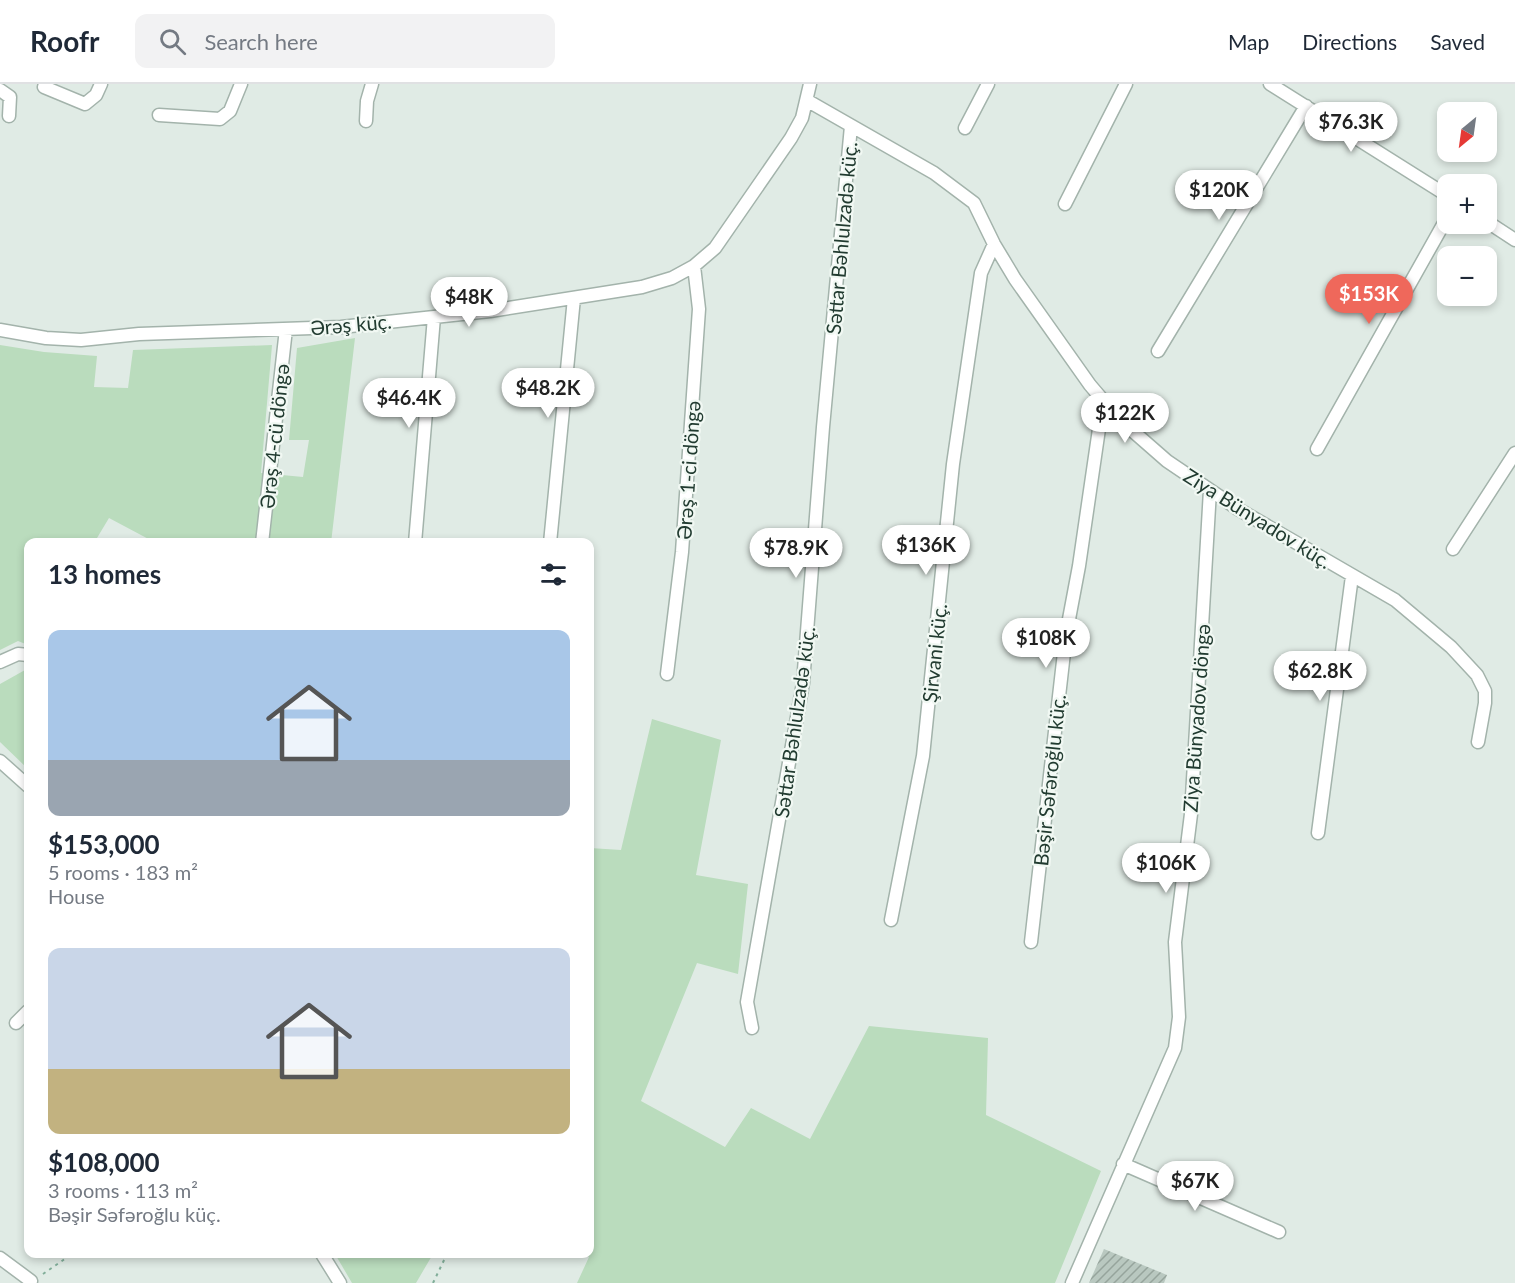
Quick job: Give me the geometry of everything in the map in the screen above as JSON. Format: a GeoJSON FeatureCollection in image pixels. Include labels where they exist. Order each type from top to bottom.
{"type":"FeatureCollection","features":[{"type":"Feature","properties":{"kind":"street"},"geometry":{"type":"LineString","coordinates":[[44,87],[85,104],[96,95],[101,84]]}},
{"type":"Feature","properties":{"kind":"street"},"geometry":{"type":"LineString","coordinates":[[159,115],[220,119],[230,111],[241,84]]}},
{"type":"Feature","properties":{"kind":"street"},"geometry":{"type":"LineString","coordinates":[[366,121],[367,101],[372,84]]}},
{"type":"Feature","properties":{"kind":"street","name":"Ərəş küç."},"geometry":{"type":"LineString","coordinates":[[0,330],[46,338],[81,340],[139,334],[341,327],[574,298],[642,287],[672,278],[694,266],[715,248],[731,227],[791,138],[808,101],[810,84]]}},
{"type":"Feature","properties":{"kind":"street"},"geometry":{"type":"LineString","coordinates":[[965,128],[988,84]]}},
{"type":"Feature","properties":{"kind":"street"},"geometry":{"type":"LineString","coordinates":[[1065,204],[1126,84]]}},
{"type":"Feature","properties":{"kind":"street"},"geometry":{"type":"LineString","coordinates":[[1270,84],[1437,189]]}},
{"type":"Feature","properties":{"kind":"street"},"geometry":{"type":"LineString","coordinates":[[0,90],[10,97],[9,116]]}},
{"type":"Feature","properties":{"kind":"street","name":"Ziya Bünyadov küç."},"geometry":{"type":"LineString","coordinates":[[808,101],[961,192],[982,216],[994,244],[1106,405],[1167,461],[1210,490],[1395,600],[1421,620],[1477,675],[1485,691],[1478,742]]}},
{"type":"Feature","properties":{"kind":"street"},"geometry":{"type":"LineString","coordinates":[[1158,351],[1306,106]]}},
{"type":"Feature","properties":{"kind":"street","name":"Səttar Bəhlulzadə küç."},"geometry":{"type":"LineString","coordinates":[[752,1028],[747,1002],[803,683],[823,427],[851,126]]}},
{"type":"Feature","properties":{"kind":"street"},"geometry":{"type":"LineString","coordinates":[[1497,228],[1515,240]]}},
{"type":"Feature","properties":{"kind":"street"},"geometry":{"type":"LineString","coordinates":[[1317,449],[1438,234]]}},
{"type":"Feature","properties":{"kind":"street","name":"Şirvani küç."},"geometry":{"type":"LineString","coordinates":[[891,920],[923,756],[953,464],[981,273],[994,244]]}},
{"type":"Feature","properties":{"kind":"street","name":"Ərəş 1-ci döngə"},"geometry":{"type":"LineString","coordinates":[[668,674],[682,552],[699,309],[694,266]]}},
{"type":"Feature","properties":{"kind":"street"},"geometry":{"type":"LineString","coordinates":[[550,538],[574,298]]}},
{"type":"Feature","properties":{"kind":"street"},"geometry":{"type":"LineString","coordinates":[[415,538],[434,317]]}},
{"type":"Feature","properties":{"kind":"street","name":"Ərəş 4-cü döngə"},"geometry":{"type":"LineString","coordinates":[[263,538],[286,328]]}},
{"type":"Feature","properties":{"kind":"street","name":"Bəşir Səfəroğlu küç."},"geometry":{"type":"LineString","coordinates":[[1031,942],[1066,635],[1079,566],[1099,429],[1106,405]]}},
{"type":"Feature","properties":{"kind":"street"},"geometry":{"type":"LineString","coordinates":[[1453,549],[1515,453]]}},
{"type":"Feature","properties":{"kind":"street","name":"Ziya Bünyadov döngə"},"geometry":{"type":"LineString","coordinates":[[1071,1283],[1168,1069],[1175,1048],[1179,1017],[1175,942],[1191,814],[1210,490]]}},
{"type":"Feature","properties":{"kind":"street"},"geometry":{"type":"LineString","coordinates":[[1318,833],[1352,576]]}},
{"type":"Feature","properties":{"kind":"street"},"geometry":{"type":"LineString","coordinates":[[0,662],[18,654],[24,655]]}},
{"type":"Feature","properties":{"kind":"street"},"geometry":{"type":"LineString","coordinates":[[0,761],[24,782]]}},
{"type":"Feature","properties":{"kind":"street"},"geometry":{"type":"LineString","coordinates":[[16,1023],[24,1015]]}},
{"type":"Feature","properties":{"kind":"street"},"geometry":{"type":"LineString","coordinates":[[1123,1164],[1279,1232]]}},
{"type":"Feature","properties":{"kind":"street"},"geometry":{"type":"LineString","coordinates":[[0,1258],[31,1281]]}},
{"type":"Feature","properties":{"kind":"street"},"geometry":{"type":"LineString","coordinates":[[324,1258],[340,1283]]}},
{"type":"Feature","properties":{"kind":"path"},"geometry":{"type":"LineString","coordinates":[[31,1281],[66,1258]]}},
{"type":"Feature","properties":{"kind":"path"},"geometry":{"type":"LineString","coordinates":[[433,1283],[445,1258]]}},
{"type":"Feature","properties":{"kind":"green space"},"geometry":{"type":"Polygon","coordinates":[[[355,338],[332,538],[147,538],[109,518],[97,538],[24,538],[24,643],[18,641],[0,650],[0,345],[44,352],[97,356],[94,387],[128,388],[133,350],[272,345],[261,473],[303,477],[309,440],[289,440],[297,348],[355,338]]]}},
{"type":"Feature","properties":{"kind":"green space"},"geometry":{"type":"Polygon","coordinates":[[[24,671],[24,765],[0,742],[0,684],[24,671]]]}},
{"type":"Feature","properties":{"kind":"green space"},"geometry":{"type":"Polygon","coordinates":[[[652,719],[721,740],[696,875],[748,884],[738,974],[697,963],[641,1101],[725,1147],[751,1108],[810,1139],[869,1026],[988,1038],[986,1115],[1101,1171],[1055,1283],[577,1283],[589,1258],[594,1258],[594,848],[621,850],[652,719]]]}},
{"type":"Feature","properties":{"kind":"green space"},"geometry":{"type":"Polygon","coordinates":[[[337,1258],[431,1258],[416,1283],[352,1283],[337,1258]]]}},
{"type":"Feature","properties":{"kind":"building"},"geometry":{"type":"Polygon","coordinates":[[[1104,1249],[1167,1275],[1164,1283],[1089,1283],[1104,1249]]]}}]}
